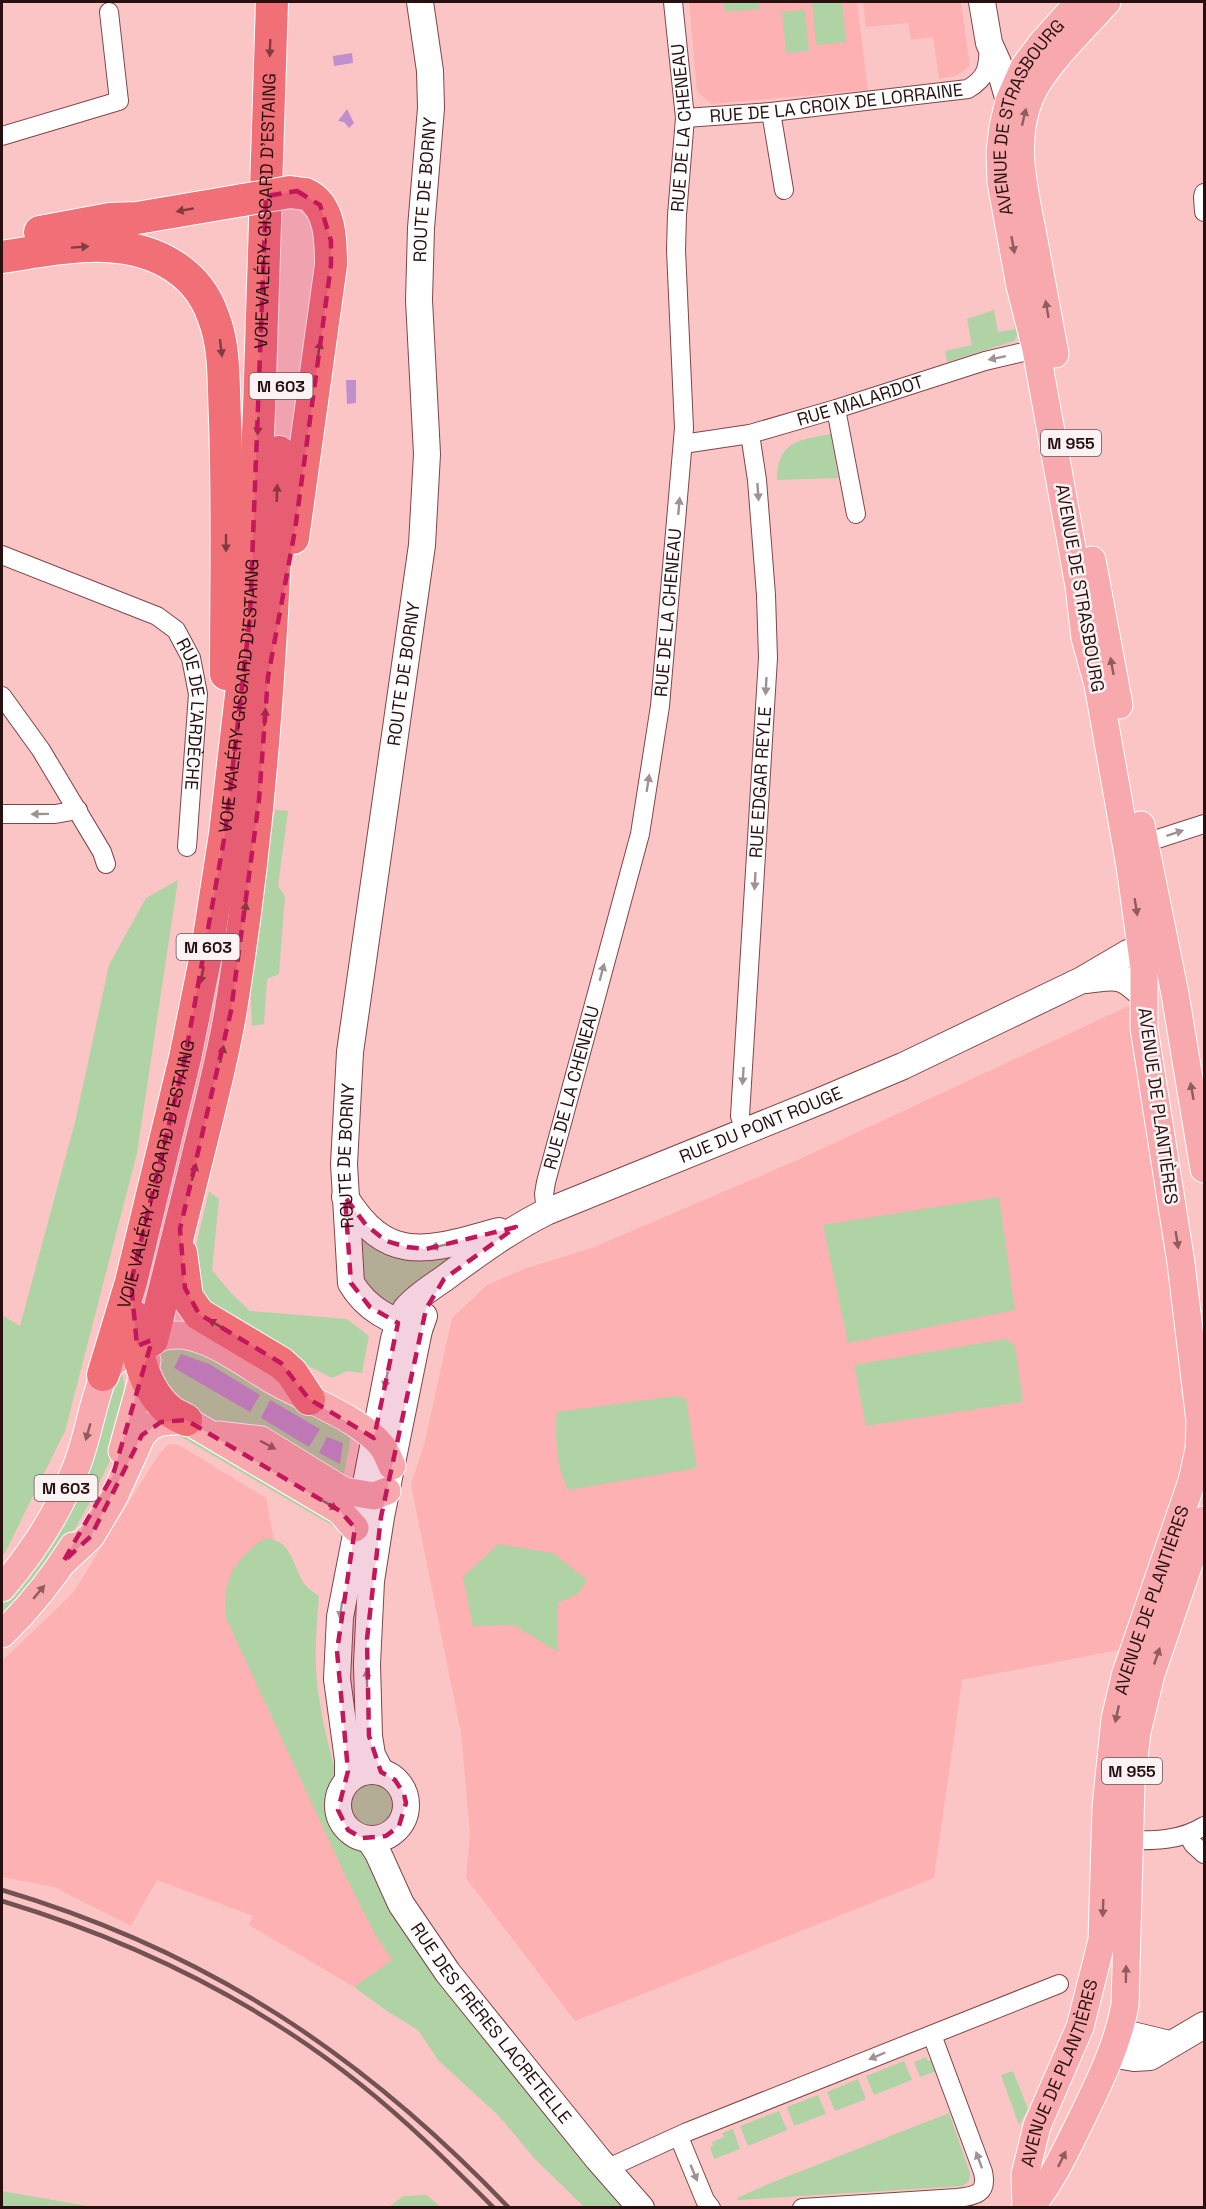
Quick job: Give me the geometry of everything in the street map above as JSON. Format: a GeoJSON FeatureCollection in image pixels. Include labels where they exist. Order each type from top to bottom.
{"type":"FeatureCollection","features":[{"type":"Feature","properties":{"kind":"highway","name":"VOIE VALÉRY-GISCARD D'ESTAING"},"geometry":{"type":"LineString","coordinates":[[104,1375],[131,1282],[188,1047],[209,939],[225,834],[250,617],[272,2]]}},
{"type":"Feature","properties":{"kind":"highway","name":"VOIE VALÉRY-GISCARD D'ESTAING"},"geometry":{"type":"LineString","coordinates":[[145,1353],[180,1229],[213,1096],[231,1011],[259,800],[277,515],[294,2]]}},
{"type":"Feature","properties":{"kind":"highway"},"geometry":{"type":"LineString","coordinates":[[2,239],[110,219],[137,218],[290,192],[312,197],[320,205],[327,221],[331,241],[331,265],[295,530],[268,677]]}},
{"type":"Feature","properties":{"kind":"highway"},"geometry":{"type":"LineString","coordinates":[[2,257],[84,246],[116,247],[143,252],[167,262],[191,279],[206,298],[214,318],[222,359],[226,454],[225,834]]}},
{"type":"Feature","properties":{"kind":"highway"},"geometry":{"type":"LineString","coordinates":[[180,1229],[184,1288],[192,1305],[199,1314],[281,1364],[292,1373],[309,1399]]}},
{"type":"Feature","properties":{"kind":"highway"},"geometry":{"type":"LineString","coordinates":[[131,1282],[133,1327],[145,1353],[154,1394],[169,1410],[199,1428]]}},
{"type":"Feature","properties":{"kind":"main road","name":"ROUTE DE BORNY"},"geometry":{"type":"LineString","coordinates":[[408,1327],[370,1307],[357,1294],[351,1283],[344,1144],[350,1052],[423,545],[426,503],[427,454],[419,300],[421,228],[431,108],[430,71],[420,2]]}},
{"type":"Feature","properties":{"kind":"main road"},"geometry":{"type":"LineString","coordinates":[[982,2],[989,43],[998,63],[1009,101]]}},
{"type":"Feature","properties":{"kind":"main road","name":"AVENUE DE STRASBOURG"},"geometry":{"type":"LineString","coordinates":[[1079,2],[1042,43],[1024,68],[1009,101],[1000,152],[1001,182],[1020,286],[1036,350],[1080,586],[1085,638],[1098,685],[1114,772],[1153,946]]}},
{"type":"Feature","properties":{"kind":"main road","name":"AVENUE DE STRASBOURG"},"geometry":{"type":"LineString","coordinates":[[1107,2],[1052,64],[1036,86],[1025,111],[1020,159],[1145,843],[1153,946]]}},
{"type":"Feature","properties":{"kind":"main road","name":"RUE DU PONT ROUGE"},"geometry":{"type":"LineString","coordinates":[[380,1484],[408,1327],[406,1310],[416,1298],[444,1279],[462,1263],[516,1227],[546,1212],[825,1100],[903,1066],[1082,981],[1128,953],[1153,946]]}},
{"type":"Feature","properties":{"kind":"main road","name":"AVENUE DE PLANTIÈRES"},"geometry":{"type":"LineString","coordinates":[[1028,2208],[1025,2175],[1037,2126],[1080,2027],[1102,1940],[1106,1807],[1115,1719],[1125,1676],[1192,1481],[1199,1449],[1200,1421],[1182,1272],[1144,1028],[1144,968],[1153,946]]}},
{"type":"Feature","properties":{"kind":"main road","name":"AVENUE DE PLANTIÈRES"},"geometry":{"type":"LineString","coordinates":[[1153,946],[1185,1046],[1204,1169]]}},
{"type":"Feature","properties":{"kind":"main road","name":"RUE DU PONT ROUGE"},"geometry":{"type":"LineString","coordinates":[[1082,981],[1123,978],[1143,995]]}},
{"type":"Feature","properties":{"kind":"main road"},"geometry":{"type":"LineString","coordinates":[[345,1197],[366,1225],[386,1241],[407,1247],[426,1249],[516,1227]]}},
{"type":"Feature","properties":{"kind":"main road","name":"RUE DU PONT ROUGE"},"geometry":{"type":"LineString","coordinates":[[374,1438],[408,1327]]}},
{"type":"Feature","properties":{"kind":"main road"},"geometry":{"type":"LineString","coordinates":[[104,1375],[118,1359],[145,1353],[178,1334],[204,1342],[332,1411],[374,1438],[384,1449],[367,1639],[369,1736],[372,1755],[381,1772]]}},
{"type":"Feature","properties":{"kind":"main road","name":"M 603"},"geometry":{"type":"LineString","coordinates":[[2,1634],[15,1622],[63,1562],[92,1517],[125,1445],[145,1353]]}},
{"type":"Feature","properties":{"kind":"main road","name":"M 603"},"geometry":{"type":"LineString","coordinates":[[2,1588],[19,1568],[49,1524],[72,1477],[87,1436],[104,1375]]}},
{"type":"Feature","properties":{"kind":"main road","name":"M 603"},"geometry":{"type":"LineString","coordinates":[[63,1562],[91,1536],[114,1497],[142,1435],[151,1426],[161,1422],[199,1428]]}},
{"type":"Feature","properties":{"kind":"main road"},"geometry":{"type":"LineString","coordinates":[[199,1428],[261,1440],[344,1491],[380,1484]]}},
{"type":"Feature","properties":{"kind":"main road"},"geometry":{"type":"LineString","coordinates":[[199,1428],[340,1511],[355,1528]]}},
{"type":"Feature","properties":{"kind":"main road"},"geometry":{"type":"LineString","coordinates":[[348,1780],[365,1771],[389,1775],[398,1783],[406,1803],[402,1821],[378,1838],[354,1835],[342,1822],[338,1810],[338,1798],[348,1780],[337,1651],[342,1598],[355,1528],[380,1484],[374,1438]]}},
{"type":"Feature","properties":{"kind":"main road","name":"AVENUE DE PLANTIÈRES"},"geometry":{"type":"LineString","coordinates":[[1028,2208],[1053,2176],[1116,2043],[1125,2005],[1129,1840],[1134,1756],[1151,1674],[1204,1520]]}},
{"type":"Feature","properties":{"kind":"main road","name":"RUE DES FRÈRES LACRETELLE"},"geometry":{"type":"LineString","coordinates":[[378,1838],[378,1853],[401,1904],[448,1973],[606,2169],[641,2208]]}},
{"type":"Feature","properties":{"kind":"main road"},"geometry":{"type":"LineString","coordinates":[[1080,2027],[1116,2043],[1169,2044],[1204,2025]]}},
{"type":"Feature","properties":{"kind":"street","name":"RUE DE LA CHENEAU"},"geometry":{"type":"LineString","coordinates":[[546,1212],[544,1194],[546,1182],[640,834],[660,706],[683,444],[676,250],[685,118],[673,2]]}},
{"type":"Feature","properties":{"kind":"street"},"geometry":{"type":"LineString","coordinates":[[2,136],[119,101],[109,12]]}},
{"type":"Feature","properties":{"kind":"street","name":"RUE DE LA CROIX DE LORRAINE"},"geometry":{"type":"LineString","coordinates":[[685,118],[771,112],[969,89],[980,82],[988,66],[989,43]]}},
{"type":"Feature","properties":{"kind":"street"},"geometry":{"type":"LineString","coordinates":[[771,112],[784,190]]}},
{"type":"Feature","properties":{"kind":"street"},"geometry":{"type":"LineString","coordinates":[[1204,193],[1204,212]]}},
{"type":"Feature","properties":{"kind":"street","name":"RUE MALARDOT"},"geometry":{"type":"LineString","coordinates":[[683,444],[750,434],[986,361],[1036,350]]}},
{"type":"Feature","properties":{"kind":"street"},"geometry":{"type":"LineString","coordinates":[[836,409],[856,514]]}},
{"type":"Feature","properties":{"kind":"street","name":"RUE EDGAR REYLE"},"geometry":{"type":"LineString","coordinates":[[745,1131],[740,1116],[768,658],[758,480],[750,434]]}},
{"type":"Feature","properties":{"kind":"street","name":"RUE DE L'ARDÈCHE"},"geometry":{"type":"LineString","coordinates":[[2,555],[157,616],[176,630],[191,658],[198,694],[187,847]]}},
{"type":"Feature","properties":{"kind":"street"},"geometry":{"type":"LineString","coordinates":[[2,696],[41,750],[102,852],[106,864]]}},
{"type":"Feature","properties":{"kind":"street"},"geometry":{"type":"LineString","coordinates":[[2,814],[56,814],[78,810]]}},
{"type":"Feature","properties":{"kind":"street"},"geometry":{"type":"LineString","coordinates":[[1145,843],[1204,824]]}},
{"type":"Feature","properties":{"kind":"street"},"geometry":{"type":"LineString","coordinates":[[1129,1840],[1173,1838],[1188,1835],[1204,1826]]}},
{"type":"Feature","properties":{"kind":"street"},"geometry":{"type":"LineString","coordinates":[[1188,1835],[1193,1844],[1204,1854]]}},
{"type":"Feature","properties":{"kind":"street"},"geometry":{"type":"LineString","coordinates":[[606,2169],[687,2132],[1059,1984]]}},
{"type":"Feature","properties":{"kind":"street"},"geometry":{"type":"LineString","coordinates":[[802,2208],[957,2198],[972,2196],[980,2192],[985,2185],[983,2172],[932,2035]]}},
{"type":"Feature","properties":{"kind":"street"},"geometry":{"type":"LineString","coordinates":[[679,2137],[705,2200],[711,2208]]}},
{"type":"Feature","properties":{"kind":"highlighted area"},"geometry":{"type":"Polygon","coordinates":[[[297,191],[320,205],[331,241],[331,265],[295,530],[268,677],[259,800],[231,1011],[180,1229],[185,1288],[199,1314],[281,1363],[309,1399],[374,1438],[398,1323],[370,1307],[351,1283],[345,1197],[366,1225],[386,1241],[407,1247],[426,1249],[516,1227],[444,1279],[426,1309],[381,1517],[367,1639],[369,1736],[381,1772],[395,1780],[404,1794],[406,1803],[399,1826],[386,1836],[362,1838],[348,1830],[338,1810],[348,1771],[337,1651],[355,1528],[340,1511],[186,1420],[161,1422],[142,1435],[91,1536],[63,1562],[113,1475],[152,1340],[137,1346],[131,1282],[185,1058],[225,834],[250,617],[266,196],[297,191]]]}},
{"type":"Feature","properties":{"kind":"shaded area"},"geometry":{"type":"Polygon","coordinates":[[[689,2],[857,2],[868,90],[712,104],[697,92],[689,2]]]}},
{"type":"Feature","properties":{"kind":"shaded area"},"geometry":{"type":"Polygon","coordinates":[[[863,2],[961,2],[970,66],[956,76],[939,79],[933,37],[911,40],[908,23],[866,27],[863,2]]]}},
{"type":"Feature","properties":{"kind":"shaded area"},"geometry":{"type":"Polygon","coordinates":[[[352,53],[353,63],[334,66],[333,56],[352,53]]]}},
{"type":"Feature","properties":{"kind":"shaded area"},"geometry":{"type":"Polygon","coordinates":[[[347,109],[354,123],[349,128],[344,122],[338,121],[347,109]]]}},
{"type":"Feature","properties":{"kind":"shaded area"},"geometry":{"type":"Polygon","coordinates":[[[346,380],[356,380],[356,403],[347,404],[346,380]]]}},
{"type":"Feature","properties":{"kind":"shaded area"},"geometry":{"type":"Polygon","coordinates":[[[1135,1003],[1192,1435],[1185,1479],[1124,1649],[962,1680],[934,1878],[575,2021],[466,1878],[470,1833],[461,1733],[411,1485],[425,1441],[452,1318],[487,1285],[524,1269],[594,1247],[800,1159],[1135,1003]]]}},
{"type":"Feature","properties":{"kind":"shaded area"},"geometry":{"type":"Polygon","coordinates":[[[181,1354],[209,1364],[260,1395],[250,1412],[174,1368],[181,1354]]]}},
{"type":"Feature","properties":{"kind":"shaded area"},"geometry":{"type":"Polygon","coordinates":[[[270,1400],[320,1429],[309,1447],[261,1418],[270,1400]]]}},
{"type":"Feature","properties":{"kind":"shaded area"},"geometry":{"type":"Polygon","coordinates":[[[327,1437],[343,1443],[340,1464],[319,1453],[327,1437]]]}},
{"type":"Feature","properties":{"kind":"shaded area"},"geometry":{"type":"Polygon","coordinates":[[[169,1444],[179,1445],[266,1498],[317,1798],[392,1960],[354,1987],[249,1925],[253,1916],[157,1880],[131,1926],[54,1887],[2,1877],[2,1661],[73,1593],[152,1465],[169,1444]]]}},
{"type":"Feature","properties":{"kind":"green space"},"geometry":{"type":"Polygon","coordinates":[[[724,2],[759,2],[759,9],[725,12],[724,2]]]}},
{"type":"Feature","properties":{"kind":"green space"},"geometry":{"type":"Polygon","coordinates":[[[812,2],[842,2],[846,42],[816,45],[812,2]]]}},
{"type":"Feature","properties":{"kind":"green space"},"geometry":{"type":"Polygon","coordinates":[[[805,10],[809,51],[786,53],[782,12],[805,10]]]}},
{"type":"Feature","properties":{"kind":"green space"},"geometry":{"type":"Polygon","coordinates":[[[994,310],[998,332],[1015,329],[1014,323],[1018,322],[1020,332],[1014,341],[947,362],[945,351],[972,345],[967,319],[994,310]]]}},
{"type":"Feature","properties":{"kind":"green space"},"geometry":{"type":"Polygon","coordinates":[[[831,434],[838,478],[777,480],[781,457],[786,450],[800,441],[831,434]]]}},
{"type":"Feature","properties":{"kind":"green space"},"geometry":{"type":"Polygon","coordinates":[[[275,810],[288,811],[278,886],[285,896],[279,974],[267,979],[264,1024],[252,1026],[250,971],[275,810]]]}},
{"type":"Feature","properties":{"kind":"green space"},"geometry":{"type":"Polygon","coordinates":[[[178,880],[137,1153],[65,1431],[2,1556],[2,1315],[20,1326],[76,1118],[109,965],[146,898],[178,880]]]}},
{"type":"Feature","properties":{"kind":"green space"},"geometry":{"type":"Polygon","coordinates":[[[209,1191],[219,1199],[212,1270],[232,1294],[250,1311],[347,1319],[369,1336],[362,1373],[347,1371],[332,1378],[269,1346],[201,1302],[194,1254],[209,1191]]]}},
{"type":"Feature","properties":{"kind":"green space"},"geometry":{"type":"Polygon","coordinates":[[[999,1197],[1015,1310],[848,1343],[823,1225],[999,1197]]]}},
{"type":"Feature","properties":{"kind":"green space"},"geometry":{"type":"Polygon","coordinates":[[[356,1225],[368,1236],[478,1241],[389,1309],[360,1285],[356,1225]]]}},
{"type":"Feature","properties":{"kind":"green space"},"geometry":{"type":"Polygon","coordinates":[[[1006,1339],[1015,1346],[1023,1402],[866,1426],[854,1365],[1006,1339]]]}},
{"type":"Feature","properties":{"kind":"green space"},"geometry":{"type":"Polygon","coordinates":[[[164,1345],[205,1349],[351,1437],[342,1484],[199,1419],[158,1380],[157,1356],[164,1345]]]}},
{"type":"Feature","properties":{"kind":"green space"},"geometry":{"type":"Polygon","coordinates":[[[122,1372],[126,1393],[114,1451],[95,1493],[76,1527],[2,1624],[2,1602],[21,1581],[110,1390],[122,1372]]]}},
{"type":"Feature","properties":{"kind":"green space"},"geometry":{"type":"Polygon","coordinates":[[[676,1396],[686,1399],[697,1468],[568,1490],[561,1473],[557,1452],[557,1412],[676,1396]]]}},
{"type":"Feature","properties":{"kind":"green space"},"geometry":{"type":"Polygon","coordinates":[[[166,1428],[180,1428],[336,1518],[333,1526],[166,1428]]]}},
{"type":"Feature","properties":{"kind":"green space"},"geometry":{"type":"Polygon","coordinates":[[[264,1539],[281,1543],[287,1549],[302,1580],[319,1596],[316,1676],[324,1727],[334,1767],[342,1767],[328,1800],[328,1813],[331,1821],[341,1835],[366,1857],[485,2036],[515,2077],[580,2154],[632,2207],[584,2207],[534,2158],[499,2116],[438,2060],[418,2030],[354,1987],[392,1960],[376,1936],[347,1879],[226,1618],[226,1591],[234,1568],[255,1545],[264,1539]]]}},
{"type":"Feature","properties":{"kind":"green space"},"geometry":{"type":"Polygon","coordinates":[[[498,1544],[553,1553],[587,1580],[578,1594],[558,1603],[558,1652],[514,1625],[473,1626],[463,1577],[498,1544]]]}},
{"type":"Feature","properties":{"kind":"green space"},"geometry":{"type":"Polygon","coordinates":[[[372,1783],[388,1789],[394,1805],[388,1821],[372,1827],[356,1821],[350,1805],[356,1789],[372,1783]]]}},
{"type":"Feature","properties":{"kind":"green space"},"geometry":{"type":"Polygon","coordinates":[[[926,2057],[928,2061],[932,2060],[937,2071],[920,2077],[914,2062],[926,2057]]]}},
{"type":"Feature","properties":{"kind":"green space"},"geometry":{"type":"Polygon","coordinates":[[[904,2061],[912,2080],[874,2095],[866,2076],[904,2061]]]}},
{"type":"Feature","properties":{"kind":"green space"},"geometry":{"type":"Polygon","coordinates":[[[1013,2071],[1028,2109],[1019,2125],[1001,2075],[1013,2071]]]}},
{"type":"Feature","properties":{"kind":"green space"},"geometry":{"type":"Polygon","coordinates":[[[858,2079],[866,2099],[835,2111],[827,2092],[858,2079]]]}},
{"type":"Feature","properties":{"kind":"green space"},"geometry":{"type":"Polygon","coordinates":[[[818,2095],[826,2114],[794,2126],[787,2107],[818,2095]]]}},
{"type":"Feature","properties":{"kind":"green space"},"geometry":{"type":"Polygon","coordinates":[[[779,2111],[787,2130],[748,2146],[740,2126],[779,2111]]]}},
{"type":"Feature","properties":{"kind":"green space"},"geometry":{"type":"Polygon","coordinates":[[[949,2113],[970,2173],[969,2181],[963,2186],[738,2200],[737,2198],[768,2184],[949,2113]]]}},
{"type":"Feature","properties":{"kind":"green space"},"geometry":{"type":"Polygon","coordinates":[[[733,2129],[740,2149],[714,2159],[710,2147],[713,2146],[712,2142],[724,2137],[722,2133],[733,2129]]]}},
{"type":"Feature","properties":{"kind":"green space"},"geometry":{"type":"Polygon","coordinates":[[[2,2191],[93,2207],[2,2207],[2,2191]]]}},
{"type":"Feature","properties":{"kind":"green space"},"geometry":{"type":"Polygon","coordinates":[[[426,2195],[441,2207],[389,2207],[403,2196],[426,2195]]]}},
{"type":"Feature","properties":{"kind":"railway"},"geometry":{"type":"LineString","coordinates":[[2,1890],[77,1915],[147,1944],[214,1977],[277,2014],[338,2056],[397,2102],[509,2208]]}},
{"type":"Feature","properties":{"kind":"railway"},"geometry":{"type":"LineString","coordinates":[[2,1901],[97,1934],[144,1954],[190,1975],[277,2025],[319,2053],[378,2098],[494,2208]]}}]}
